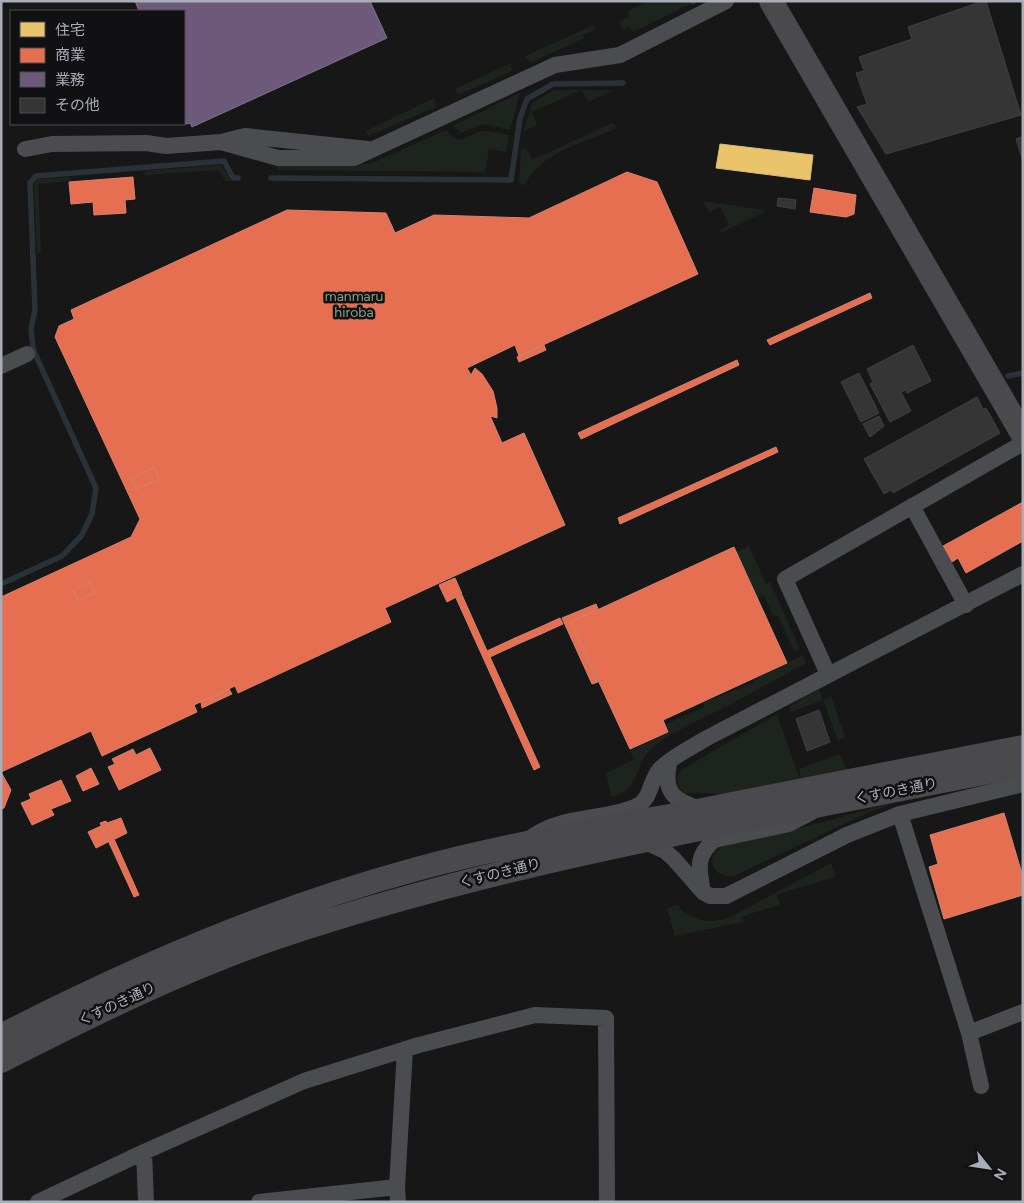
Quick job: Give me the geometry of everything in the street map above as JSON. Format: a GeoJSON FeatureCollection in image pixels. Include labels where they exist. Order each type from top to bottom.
{"type":"FeatureCollection","features":[{"type":"Feature","properties":{"kind":"main road"},"geometry":{"type":"LineString","coordinates":[[771,1],[1023,435]]}},
{"type":"Feature","properties":{"kind":"main road","name":"くすのき通り"},"geometry":{"type":"LineString","coordinates":[[1,1061],[100,1011],[188,971],[275,938],[431,890],[558,859],[827,804],[857,790],[1023,747]]}},
{"type":"Feature","properties":{"kind":"main road","name":"くすのき通り"},"geometry":{"type":"LineString","coordinates":[[1,1036],[88,992],[178,951],[262,919],[412,870],[524,843],[703,810],[857,790],[1023,765]]}},
{"type":"Feature","properties":{"kind":"street"},"geometry":{"type":"LineString","coordinates":[[24,149],[52,144],[146,143],[166,146],[221,142],[278,158],[354,158],[555,65],[620,54],[726,1]]}},
{"type":"Feature","properties":{"kind":"street"},"geometry":{"type":"LineString","coordinates":[[1,366],[27,354]]}},
{"type":"Feature","properties":{"kind":"street"},"geometry":{"type":"LineString","coordinates":[[828,674],[784,579],[1023,442]]}},
{"type":"Feature","properties":{"kind":"street"},"geometry":{"type":"LineString","coordinates":[[912,506],[966,605]]}},
{"type":"Feature","properties":{"kind":"street"},"geometry":{"type":"LineString","coordinates":[[524,843],[543,829],[555,824],[637,806],[652,790],[656,775],[669,763],[705,740],[828,674],[966,605],[1023,574]]}},
{"type":"Feature","properties":{"kind":"street"},"geometry":{"type":"LineString","coordinates":[[669,763],[667,782],[675,798],[703,810]]}},
{"type":"Feature","properties":{"kind":"street"},"geometry":{"type":"LineString","coordinates":[[643,841],[665,851],[674,858],[703,892],[710,896],[726,896],[847,835],[900,814],[1023,784]]}},
{"type":"Feature","properties":{"kind":"street"},"geometry":{"type":"LineString","coordinates":[[703,892],[699,870],[701,857],[705,848],[714,840],[789,824],[827,804]]}},
{"type":"Feature","properties":{"kind":"street"},"geometry":{"type":"LineString","coordinates":[[900,814],[969,1034],[981,1086]]}},
{"type":"Feature","properties":{"kind":"street"},"geometry":{"type":"LineString","coordinates":[[969,1034],[1023,1012]]}},
{"type":"Feature","properties":{"kind":"street"},"geometry":{"type":"LineString","coordinates":[[38,1202],[144,1152],[304,1081],[405,1049],[535,1015],[606,1018],[607,1202]]}},
{"type":"Feature","properties":{"kind":"street"},"geometry":{"type":"LineString","coordinates":[[258,1202],[398,1194],[405,1049]]}},
{"type":"Feature","properties":{"kind":"street"},"geometry":{"type":"LineString","coordinates":[[144,1152],[146,1202]]}},
{"type":"Feature","properties":{"kind":"shaded area"},"geometry":{"type":"Polygon","coordinates":[[[648,1],[689,1],[690,4],[633,32],[630,27],[623,30],[619,22],[630,16],[628,11],[648,1]]]}},
{"type":"Feature","properties":{"kind":"shaded area"},"geometry":{"type":"Polygon","coordinates":[[[594,25],[596,29],[583,35],[584,38],[530,63],[525,56],[594,25]]]}},
{"type":"Feature","properties":{"kind":"shaded area"},"geometry":{"type":"Polygon","coordinates":[[[511,63],[512,71],[458,95],[455,89],[511,63]]]}},
{"type":"Feature","properties":{"kind":"shaded area"},"geometry":{"type":"Polygon","coordinates":[[[554,90],[581,90],[532,112],[537,125],[524,131],[532,103],[554,90]]]}},
{"type":"Feature","properties":{"kind":"shaded area"},"geometry":{"type":"Polygon","coordinates":[[[581,90],[613,90],[588,102],[581,90]]]}},
{"type":"Feature","properties":{"kind":"shaded area"},"geometry":{"type":"Polygon","coordinates":[[[520,93],[510,130],[483,124],[461,133],[452,126],[520,93]]]}},
{"type":"Feature","properties":{"kind":"shaded area"},"geometry":{"type":"Polygon","coordinates":[[[434,98],[436,107],[368,136],[366,131],[434,98]]]}},
{"type":"Feature","properties":{"kind":"shaded area"},"geometry":{"type":"Polygon","coordinates":[[[612,123],[616,126],[615,129],[564,150],[541,165],[525,185],[519,184],[521,150],[526,148],[532,160],[612,123]]]}},
{"type":"Feature","properties":{"kind":"shaded area"},"geometry":{"type":"Polygon","coordinates":[[[446,130],[452,136],[462,140],[479,132],[488,131],[509,135],[506,152],[489,149],[485,172],[277,170],[277,165],[280,163],[370,164],[446,130]]]}},
{"type":"Feature","properties":{"kind":"shaded area"},"geometry":{"type":"Polygon","coordinates":[[[221,165],[231,181],[225,181],[219,170],[145,175],[145,171],[221,165]]]}},
{"type":"Feature","properties":{"kind":"shaded area"},"geometry":{"type":"Polygon","coordinates":[[[71,177],[70,181],[38,184],[41,252],[37,254],[34,184],[38,179],[71,177]]]}},
{"type":"Feature","properties":{"kind":"shaded area"},"geometry":{"type":"Polygon","coordinates":[[[703,201],[764,210],[764,212],[721,233],[720,230],[729,225],[720,207],[709,212],[703,201]]]}},
{"type":"Feature","properties":{"kind":"shaded area"},"geometry":{"type":"Polygon","coordinates":[[[749,546],[766,584],[770,582],[800,649],[794,651],[777,615],[773,616],[764,595],[758,598],[736,552],[749,546]]]}},
{"type":"Feature","properties":{"kind":"shaded area"},"geometry":{"type":"Polygon","coordinates":[[[803,655],[806,663],[726,707],[722,701],[725,707],[658,743],[645,756],[636,777],[628,789],[611,797],[606,773],[634,759],[630,751],[669,733],[666,724],[704,707],[703,703],[754,682],[753,680],[803,655]]]}},
{"type":"Feature","properties":{"kind":"shaded area"},"geometry":{"type":"Polygon","coordinates":[[[819,689],[823,700],[791,712],[789,707],[819,689]]]}},
{"type":"Feature","properties":{"kind":"shaded area"},"geometry":{"type":"Polygon","coordinates":[[[831,696],[845,737],[838,741],[823,700],[831,696]]]}},
{"type":"Feature","properties":{"kind":"shaded area"},"geometry":{"type":"Polygon","coordinates":[[[777,714],[800,780],[725,794],[685,793],[680,787],[677,778],[683,769],[777,714]]]}},
{"type":"Feature","properties":{"kind":"shaded area"},"geometry":{"type":"Polygon","coordinates":[[[840,754],[847,770],[801,780],[799,769],[840,754]]]}},
{"type":"Feature","properties":{"kind":"shaded area"},"geometry":{"type":"Polygon","coordinates":[[[888,804],[888,806],[869,812],[734,876],[720,874],[713,866],[714,856],[724,846],[793,830],[888,804]]]}},
{"type":"Feature","properties":{"kind":"shaded area"},"geometry":{"type":"Polygon","coordinates":[[[831,863],[835,877],[777,894],[780,905],[742,916],[743,922],[675,936],[667,908],[677,905],[689,915],[702,920],[724,919],[831,863]]]}},
{"type":"Feature","properties":{"kind":"building: 住宅"},"geometry":{"type":"Polygon","coordinates":[[[720,144],[813,155],[810,180],[716,168],[720,144]]]}},
{"type":"Feature","properties":{"kind":"building: 商業"},"geometry":{"type":"Polygon","coordinates":[[[627,172],[657,182],[698,274],[519,356],[515,345],[467,368],[471,375],[475,368],[482,374],[493,391],[497,418],[491,416],[491,418],[502,443],[524,433],[565,525],[385,608],[391,622],[238,693],[235,686],[194,705],[197,712],[102,756],[91,731],[1,772],[1,597],[131,537],[140,519],[55,337],[59,326],[74,319],[71,310],[287,210],[386,213],[395,233],[434,215],[529,218],[627,172]]]}},
{"type":"Feature","properties":{"kind":"building: 商業"},"geometry":{"type":"Polygon","coordinates":[[[133,177],[135,199],[125,200],[126,213],[94,215],[93,202],[71,204],[69,182],[133,177]]]}},
{"type":"Feature","properties":{"kind":"building: 商業"},"geometry":{"type":"Polygon","coordinates":[[[814,188],[856,195],[854,214],[846,217],[810,212],[814,188]]]}},
{"type":"Feature","properties":{"kind":"building: 商業"},"geometry":{"type":"Polygon","coordinates":[[[870,293],[872,298],[770,345],[767,340],[870,293]]]}},
{"type":"Feature","properties":{"kind":"building: 商業"},"geometry":{"type":"Polygon","coordinates":[[[544,345],[546,350],[519,362],[517,357],[544,345]]]}},
{"type":"Feature","properties":{"kind":"building: 商業"},"geometry":{"type":"Polygon","coordinates":[[[737,360],[739,365],[581,439],[578,433],[737,360]]]}},
{"type":"Feature","properties":{"kind":"building: 商業"},"geometry":{"type":"Polygon","coordinates":[[[776,447],[778,452],[620,524],[618,518],[776,447]]]}},
{"type":"Feature","properties":{"kind":"building: 商業"},"geometry":{"type":"Polygon","coordinates":[[[154,467],[159,479],[136,489],[131,479],[154,467]]]}},
{"type":"Feature","properties":{"kind":"building: 商業"},"geometry":{"type":"Polygon","coordinates":[[[1023,502],[1023,541],[966,573],[958,558],[952,562],[943,546],[1023,502]]]}},
{"type":"Feature","properties":{"kind":"building: 商業"},"geometry":{"type":"Polygon","coordinates":[[[734,547],[787,663],[663,720],[668,732],[630,749],[571,622],[734,547]]]}},
{"type":"Feature","properties":{"kind":"building: 商業"},"geometry":{"type":"Polygon","coordinates":[[[455,578],[462,594],[447,602],[439,585],[455,578]]]}},
{"type":"Feature","properties":{"kind":"building: 商業"},"geometry":{"type":"Polygon","coordinates":[[[90,582],[95,593],[78,600],[73,590],[90,582]]]}},
{"type":"Feature","properties":{"kind":"building: 商業"},"geometry":{"type":"Polygon","coordinates":[[[462,595],[487,651],[515,638],[518,644],[490,657],[540,767],[534,770],[456,598],[462,595]]]}},
{"type":"Feature","properties":{"kind":"building: 商業"},"geometry":{"type":"Polygon","coordinates":[[[596,604],[598,609],[571,622],[598,682],[592,684],[562,618],[596,604]]]}},
{"type":"Feature","properties":{"kind":"building: 商業"},"geometry":{"type":"Polygon","coordinates":[[[560,618],[563,624],[541,634],[538,628],[560,618]]]}},
{"type":"Feature","properties":{"kind":"building: 商業"},"geometry":{"type":"Polygon","coordinates":[[[538,628],[541,634],[518,644],[515,638],[538,628]]]}},
{"type":"Feature","properties":{"kind":"building: 商業"},"geometry":{"type":"Polygon","coordinates":[[[229,689],[232,694],[202,708],[201,702],[229,689]]]}},
{"type":"Feature","properties":{"kind":"building: 商業"},"geometry":{"type":"Polygon","coordinates":[[[150,748],[161,770],[119,790],[108,767],[115,764],[112,759],[133,749],[136,755],[150,748]]]}},
{"type":"Feature","properties":{"kind":"building: 商業"},"geometry":{"type":"Polygon","coordinates":[[[91,768],[99,784],[83,791],[76,776],[91,768]]]}},
{"type":"Feature","properties":{"kind":"building: 商業"},"geometry":{"type":"Polygon","coordinates":[[[1,772],[11,790],[4,808],[1,809],[1,772]]]}},
{"type":"Feature","properties":{"kind":"building: 商業"},"geometry":{"type":"Polygon","coordinates":[[[61,780],[71,801],[51,809],[54,815],[32,825],[21,803],[31,799],[29,794],[61,780]]]}},
{"type":"Feature","properties":{"kind":"building: 商業"},"geometry":{"type":"Polygon","coordinates":[[[1004,813],[1023,877],[1023,895],[944,919],[929,867],[938,864],[930,835],[1004,813]]]}},
{"type":"Feature","properties":{"kind":"building: 商業"},"geometry":{"type":"Polygon","coordinates":[[[121,818],[127,833],[115,839],[107,823],[121,818]]]}},
{"type":"Feature","properties":{"kind":"building: 商業"},"geometry":{"type":"Polygon","coordinates":[[[106,821],[139,895],[134,897],[100,823],[106,821]]]}},
{"type":"Feature","properties":{"kind":"building: 商業"},"geometry":{"type":"Polygon","coordinates":[[[101,826],[108,842],[96,848],[88,832],[101,826]]]}},
{"type":"Feature","properties":{"kind":"building: 業務"},"geometry":{"type":"Polygon","coordinates":[[[135,1],[370,1],[387,38],[192,127],[190,123],[186,124],[185,122],[185,10],[139,10],[135,1]]]}},
{"type":"Feature","properties":{"kind":"building: その他"},"geometry":{"type":"Polygon","coordinates":[[[986,1],[1021,115],[886,154],[857,107],[867,104],[856,73],[864,71],[859,57],[912,39],[908,27],[986,1]]]}},
{"type":"Feature","properties":{"kind":"building: その他"},"geometry":{"type":"Polygon","coordinates":[[[1022,137],[1023,139],[1023,161],[1016,139],[1022,137]]]}},
{"type":"Feature","properties":{"kind":"building: その他"},"geometry":{"type":"Polygon","coordinates":[[[778,198],[796,200],[795,209],[777,206],[778,198]]]}},
{"type":"Feature","properties":{"kind":"building: その他"},"geometry":{"type":"Polygon","coordinates":[[[913,345],[931,381],[907,393],[905,390],[901,392],[911,411],[890,422],[870,384],[873,382],[867,369],[913,345]]]}},
{"type":"Feature","properties":{"kind":"building: その他"},"geometry":{"type":"Polygon","coordinates":[[[859,373],[879,413],[861,422],[841,382],[859,373]]]}},
{"type":"Feature","properties":{"kind":"building: その他"},"geometry":{"type":"Polygon","coordinates":[[[977,397],[983,409],[986,408],[1000,433],[893,493],[891,490],[884,494],[864,459],[977,397]]]}},
{"type":"Feature","properties":{"kind":"building: その他"},"geometry":{"type":"Polygon","coordinates":[[[879,416],[884,426],[870,437],[863,424],[879,416]]]}},
{"type":"Feature","properties":{"kind":"building: その他"},"geometry":{"type":"Polygon","coordinates":[[[819,710],[830,742],[807,751],[796,719],[819,710]]]}},
{"type":"Feature","properties":{"kind":"waterway"},"geometry":{"type":"LineString","coordinates":[[271,178],[511,180],[520,118],[527,99],[553,84],[623,83]]}},
{"type":"Feature","properties":{"kind":"waterway"},"geometry":{"type":"LineString","coordinates":[[1,584],[62,556],[82,535],[92,514],[96,488],[33,349],[31,329],[35,310],[30,183],[36,176],[224,161],[233,178],[238,178]]}},
{"type":"Feature","properties":{"kind":"waterway"},"geometry":{"type":"LineString","coordinates":[[1008,376],[1023,373]]}},
{"type":"Feature","properties":{"kind":"park label","name":"manmaru hiroba"},"geometry":{"type":"Point","coordinates":[354,304]}}]}
